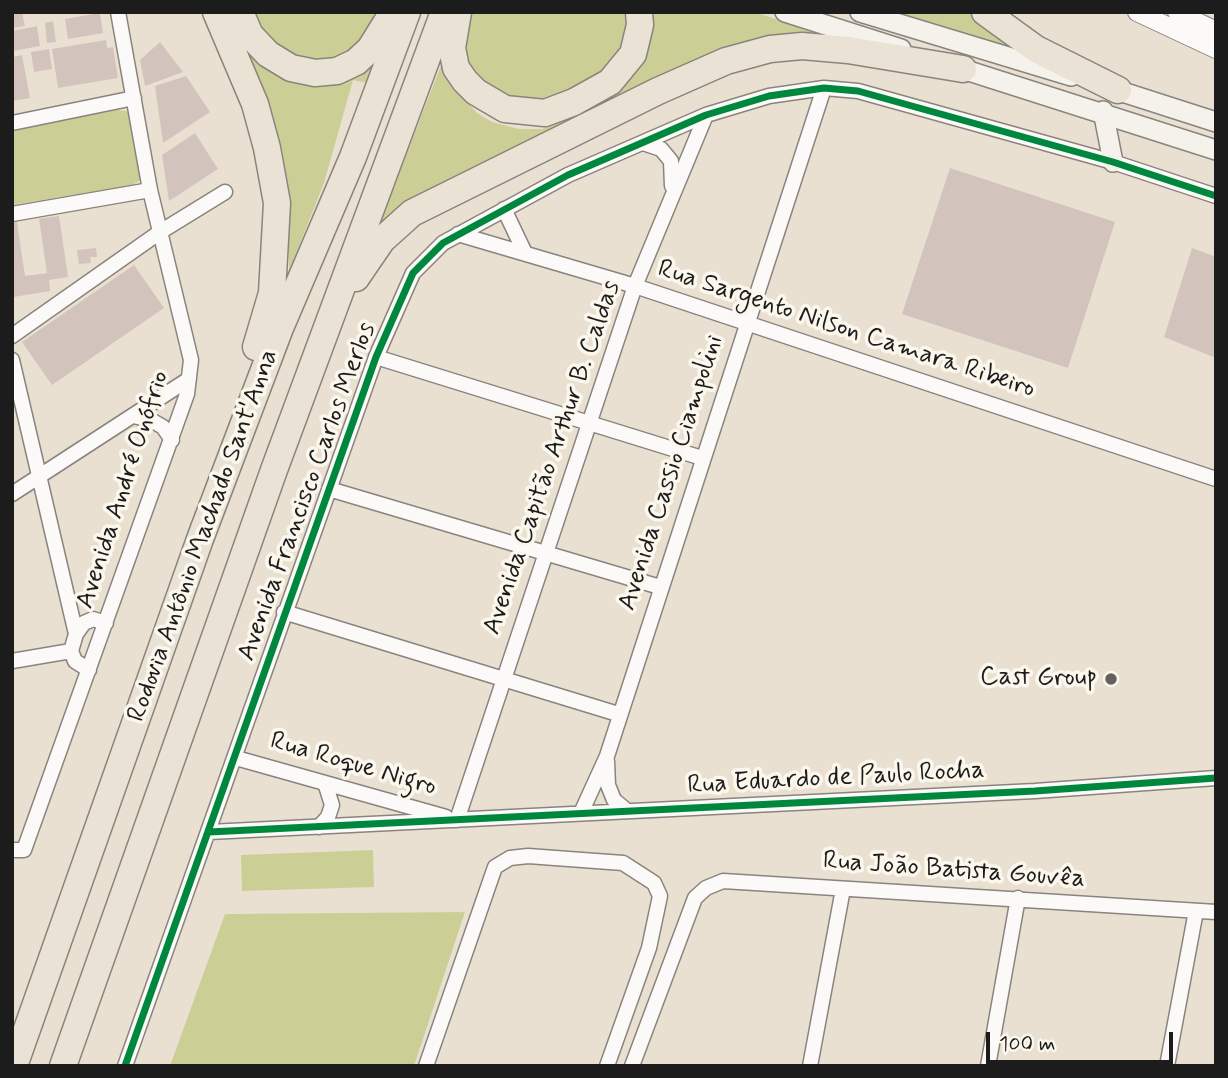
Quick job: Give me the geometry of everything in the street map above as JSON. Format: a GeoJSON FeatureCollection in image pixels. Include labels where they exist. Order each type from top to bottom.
{"type":"FeatureCollection","features":[{"type":"Feature","properties":{"kind":"highway"},"geometry":{"type":"LineString","coordinates":[[200,540],[272,293],[276,257],[276,203],[267,148],[255,104],[216,12]]}},
{"type":"Feature","properties":{"kind":"highway"},"geometry":{"type":"LineString","coordinates":[[240,12],[250,35],[268,54],[291,68],[315,73],[337,71],[356,62],[370,48],[393,12]]}},
{"type":"Feature","properties":{"kind":"highway","name":"Rodovia Antônio Machado Sant'Anna"},"geometry":{"type":"LineString","coordinates":[[14,1066],[200,540],[280,327],[354,157],[407,12]]}},
{"type":"Feature","properties":{"kind":"highway","name":"Rodovia Antônio Machado Sant'Anna"},"geometry":{"type":"LineString","coordinates":[[63,1066],[303,394],[444,12]]}},
{"type":"Feature","properties":{"kind":"highway"},"geometry":{"type":"LineString","coordinates":[[458,12],[452,48],[456,68],[465,81],[476,92],[505,109],[545,113],[575,102],[610,82],[633,54],[640,25],[639,12]]}},
{"type":"Feature","properties":{"kind":"highway"},"geometry":{"type":"LineString","coordinates":[[985,12],[1111,101]]}},
{"type":"Feature","properties":{"kind":"highway"},"geometry":{"type":"LineString","coordinates":[[303,394],[359,272],[382,240],[412,213],[658,91],[726,61],[770,49],[802,46],[848,50],[963,69]]}},
{"type":"Feature","properties":{"kind":"main road"},"geometry":{"type":"LineString","coordinates":[[785,12],[963,69],[1216,122]]}},
{"type":"Feature","properties":{"kind":"main road"},"geometry":{"type":"LineString","coordinates":[[860,12],[1111,101],[1216,149]]}},
{"type":"Feature","properties":{"kind":"main road"},"geometry":{"type":"LineString","coordinates":[[1111,101],[1114,162]]}},
{"type":"Feature","properties":{"kind":"street","name":"Avenida André Onófrio"},"geometry":{"type":"LineString","coordinates":[[18,850],[89,670],[172,440],[189,379],[191,360],[150,190],[118,12]]}},
{"type":"Feature","properties":{"kind":"street"},"geometry":{"type":"LineString","coordinates":[[1137,12],[1216,49]]}},
{"type":"Feature","properties":{"kind":"street"},"geometry":{"type":"LineString","coordinates":[[1177,12],[1216,31]]}},
{"type":"Feature","properties":{"kind":"street","name":"Avenida Francisco Carlos Merlos"},"geometry":{"type":"LineString","coordinates":[[125,1066],[376,357],[413,274],[443,243],[568,175],[706,115],[769,96],[824,88],[858,91],[1114,162],[1216,196]]}},
{"type":"Feature","properties":{"kind":"street","name":"Avenida Cassio Ciampolini"},"geometry":{"type":"LineString","coordinates":[[607,756],[618,714],[824,88]]}},
{"type":"Feature","properties":{"kind":"street"},"geometry":{"type":"LineString","coordinates":[[12,123],[134,98]]}},
{"type":"Feature","properties":{"kind":"street","name":"Avenida Capitão Arthur B. Caldas"},"geometry":{"type":"LineString","coordinates":[[457,820],[635,286],[706,115]]}},
{"type":"Feature","properties":{"kind":"street"},"geometry":{"type":"LineString","coordinates":[[643,143],[661,149],[671,161],[671,198]]}},
{"type":"Feature","properties":{"kind":"street"},"geometry":{"type":"LineString","coordinates":[[12,214],[150,190]]}},
{"type":"Feature","properties":{"kind":"street"},"geometry":{"type":"LineString","coordinates":[[12,336],[160,232],[225,192]]}},
{"type":"Feature","properties":{"kind":"street"},"geometry":{"type":"LineString","coordinates":[[504,209],[524,251]]}},
{"type":"Feature","properties":{"kind":"street","name":"Rua Sargento Nilson Camara Ribeiro"},"geometry":{"type":"LineString","coordinates":[[458,234],[524,251],[635,286],[1216,479]]}},
{"type":"Feature","properties":{"kind":"street"},"geometry":{"type":"LineString","coordinates":[[376,357],[702,458]]}},
{"type":"Feature","properties":{"kind":"street"},"geometry":{"type":"LineString","coordinates":[[12,360],[38,477],[78,626],[72,651],[75,661],[89,670]]}},
{"type":"Feature","properties":{"kind":"street"},"geometry":{"type":"LineString","coordinates":[[12,494],[189,379]]}},
{"type":"Feature","properties":{"kind":"street"},"geometry":{"type":"LineString","coordinates":[[133,416],[151,420],[163,427],[172,440]]}},
{"type":"Feature","properties":{"kind":"street"},"geometry":{"type":"LineString","coordinates":[[329,489],[660,587]]}},
{"type":"Feature","properties":{"kind":"street"},"geometry":{"type":"LineString","coordinates":[[284,612],[618,714]]}},
{"type":"Feature","properties":{"kind":"street"},"geometry":{"type":"LineString","coordinates":[[78,626],[93,620],[106,623]]}},
{"type":"Feature","properties":{"kind":"street"},"geometry":{"type":"LineString","coordinates":[[12,661],[72,651]]}},
{"type":"Feature","properties":{"kind":"street"},"geometry":{"type":"LineString","coordinates":[[607,756],[611,792],[614,800],[626,810]]}},
{"type":"Feature","properties":{"kind":"street"},"geometry":{"type":"LineString","coordinates":[[581,813],[607,756]]}},
{"type":"Feature","properties":{"kind":"street","name":"Rua Roque Nigro"},"geometry":{"type":"LineString","coordinates":[[236,758],[457,820]]}},
{"type":"Feature","properties":{"kind":"street","name":"Rua Eduardo de Paulo Rocha"},"geometry":{"type":"LineString","coordinates":[[209,832],[1035,791],[1216,778]]}},
{"type":"Feature","properties":{"kind":"street"},"geometry":{"type":"LineString","coordinates":[[319,827],[328,817],[332,805],[324,783]]}},
{"type":"Feature","properties":{"kind":"street"},"geometry":{"type":"LineString","coordinates":[[426,1066],[495,867],[510,858],[528,856],[623,863],[654,883],[660,896],[649,948],[607,1066]]}},
{"type":"Feature","properties":{"kind":"street","name":"Rua João Batista Gouvêa"},"geometry":{"type":"LineString","coordinates":[[632,1066],[695,898],[706,888],[723,881],[1216,912]]}},
{"type":"Feature","properties":{"kind":"street"},"geometry":{"type":"LineString","coordinates":[[810,1066],[843,888]]}},
{"type":"Feature","properties":{"kind":"street"},"geometry":{"type":"LineString","coordinates":[[988,1066],[1018,898]]}},
{"type":"Feature","properties":{"kind":"street"},"geometry":{"type":"LineString","coordinates":[[1167,1066],[1196,911]]}},
{"type":"Feature","properties":{"kind":"green space"},"geometry":{"type":"Polygon","coordinates":[[[224,12],[268,65],[374,60],[367,83],[353,80],[324,183],[289,271],[289,191],[282,150],[270,107],[224,12]]]}},
{"type":"Feature","properties":{"kind":"green space"},"geometry":{"type":"Polygon","coordinates":[[[246,12],[384,12],[353,57],[292,63],[246,12]]]}},
{"type":"Feature","properties":{"kind":"green space"},"geometry":{"type":"Polygon","coordinates":[[[470,12],[625,12],[628,33],[620,59],[602,80],[541,109],[484,88],[459,52],[470,12]]]}},
{"type":"Feature","properties":{"kind":"green space"},"geometry":{"type":"Polygon","coordinates":[[[642,12],[754,12],[874,51],[774,43],[378,227],[442,63],[451,84],[477,113],[492,122],[519,129],[542,129],[592,108],[620,87],[642,12]]]}},
{"type":"Feature","properties":{"kind":"green space"},"geometry":{"type":"Polygon","coordinates":[[[882,12],[970,12],[1065,79],[882,12]]]}},
{"type":"Feature","properties":{"kind":"green space"},"geometry":{"type":"Polygon","coordinates":[[[117,110],[127,111],[133,120],[143,172],[140,180],[133,185],[12,205],[12,130],[117,110]]]}},
{"type":"Feature","properties":{"kind":"green space"},"geometry":{"type":"Polygon","coordinates":[[[373,850],[374,887],[242,891],[241,855],[373,850]]]}},
{"type":"Feature","properties":{"kind":"green space"},"geometry":{"type":"Polygon","coordinates":[[[465,912],[414,1066],[170,1066],[225,914],[465,912]]]}},
{"type":"Feature","properties":{"kind":"building"},"geometry":{"type":"Polygon","coordinates":[[[12,12],[22,12],[25,26],[12,28],[12,12]]]}},
{"type":"Feature","properties":{"kind":"building"},"geometry":{"type":"Polygon","coordinates":[[[100,13],[103,33],[68,39],[65,19],[100,13]]]}},
{"type":"Feature","properties":{"kind":"building"},"geometry":{"type":"Polygon","coordinates":[[[53,21],[56,42],[47,43],[45,23],[53,21]]]}},
{"type":"Feature","properties":{"kind":"building"},"geometry":{"type":"Polygon","coordinates":[[[37,26],[40,46],[13,51],[12,31],[37,26]]]}},
{"type":"Feature","properties":{"kind":"building"},"geometry":{"type":"Polygon","coordinates":[[[106,40],[107,48],[113,47],[118,78],[58,88],[52,49],[106,40]]]}},
{"type":"Feature","properties":{"kind":"building"},"geometry":{"type":"Polygon","coordinates":[[[160,42],[183,72],[145,86],[140,60],[160,42]]]}},
{"type":"Feature","properties":{"kind":"building"},"geometry":{"type":"Polygon","coordinates":[[[49,49],[52,69],[34,72],[31,52],[49,49]]]}},
{"type":"Feature","properties":{"kind":"building"},"geometry":{"type":"Polygon","coordinates":[[[22,55],[30,98],[12,101],[12,57],[22,55]]]}},
{"type":"Feature","properties":{"kind":"building"},"geometry":{"type":"Polygon","coordinates":[[[186,76],[210,112],[163,143],[155,86],[186,76]]]}},
{"type":"Feature","properties":{"kind":"building"},"geometry":{"type":"Polygon","coordinates":[[[195,133],[218,169],[169,201],[162,155],[195,133]]]}},
{"type":"Feature","properties":{"kind":"building"},"geometry":{"type":"Polygon","coordinates":[[[950,168],[1115,222],[1068,368],[902,314],[950,168]]]}},
{"type":"Feature","properties":{"kind":"building"},"geometry":{"type":"Polygon","coordinates":[[[59,216],[68,277],[49,280],[50,291],[14,297],[12,222],[17,222],[25,276],[47,273],[39,219],[59,216]]]}},
{"type":"Feature","properties":{"kind":"building"},"geometry":{"type":"Polygon","coordinates":[[[96,248],[97,257],[90,257],[91,263],[79,264],[77,250],[96,248]]]}},
{"type":"Feature","properties":{"kind":"building"},"geometry":{"type":"Polygon","coordinates":[[[1192,248],[1216,257],[1216,358],[1164,337],[1192,248]]]}},
{"type":"Feature","properties":{"kind":"building"},"geometry":{"type":"Polygon","coordinates":[[[134,265],[164,308],[52,385],[22,342],[134,265]]]}},
{"type":"Feature","properties":{"kind":"cycle path"},"geometry":{"type":"LineString","coordinates":[[125,1066],[376,357],[413,273],[443,243],[568,175],[706,115],[769,96],[824,88],[858,91],[1113,162],[1216,196]]}},
{"type":"Feature","properties":{"kind":"cycle path"},"geometry":{"type":"LineString","coordinates":[[209,832],[1035,791],[1216,778]]}},
{"type":"Feature","properties":{"kind":"place","name":"Cast Group"},"geometry":{"type":"Point","coordinates":[1111,679]}}]}
